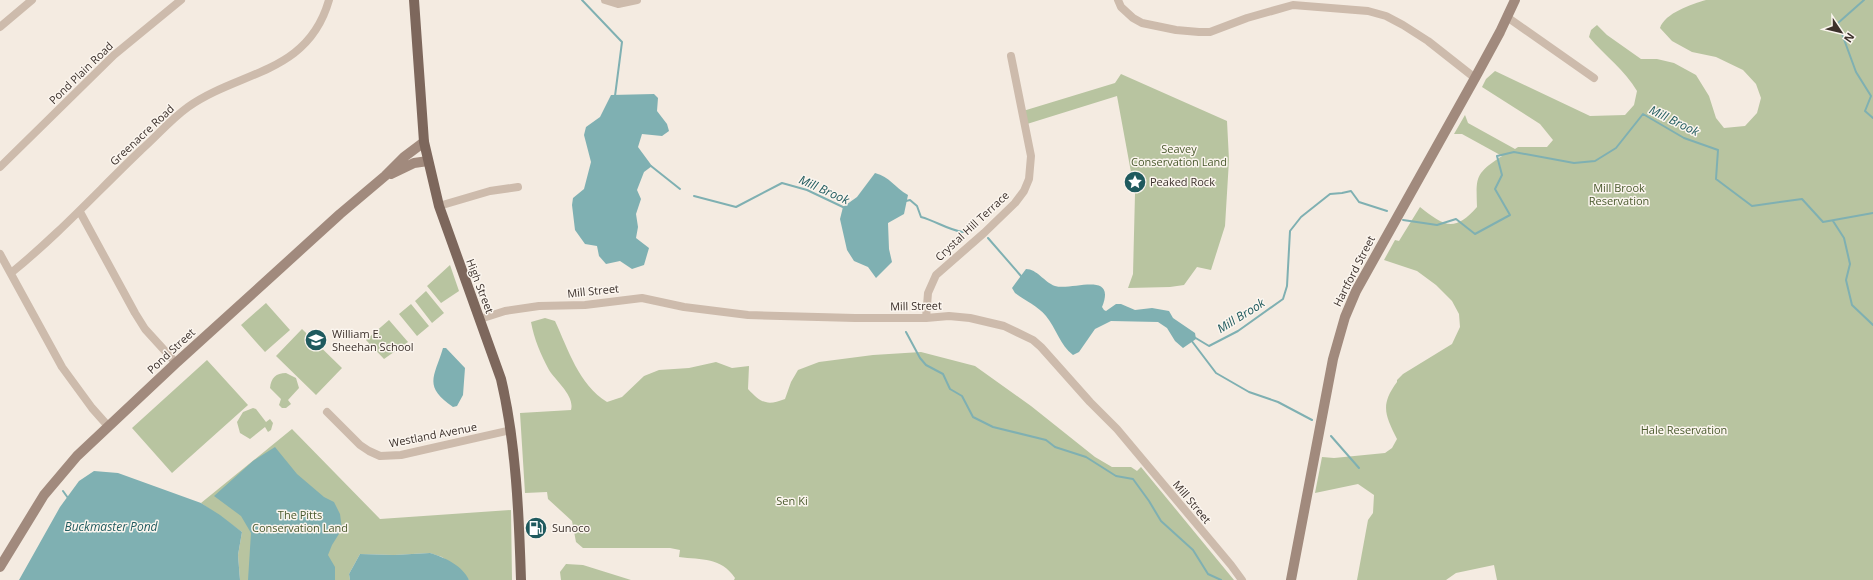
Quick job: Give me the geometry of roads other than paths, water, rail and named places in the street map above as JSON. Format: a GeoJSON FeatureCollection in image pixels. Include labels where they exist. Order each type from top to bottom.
{"type":"FeatureCollection","features":[{"type":"Feature","properties":{"kind":"main road","name":"High Street"},"geometry":{"type":"LineString","coordinates":[[414,0],[424,142],[428,161],[439,206],[501,378],[511,430],[521,580]]}},
{"type":"Feature","properties":{"kind":"street"},"geometry":{"type":"LineString","coordinates":[[0,27],[32,0]]}},
{"type":"Feature","properties":{"kind":"street","name":"Greenacre Road"},"geometry":{"type":"LineString","coordinates":[[11,273],[80,212],[178,115],[214,93],[255,75],[296,53],[314,35],[322,21],[329,0]]}},
{"type":"Feature","properties":{"kind":"street"},"geometry":{"type":"LineString","coordinates":[[605,0],[618,4],[637,0]]}},
{"type":"Feature","properties":{"kind":"street"},"geometry":{"type":"LineString","coordinates":[[1118,0],[1121,7],[1133,18],[1142,23],[1176,30],[1199,32],[1210,32],[1248,18],[1294,5],[1368,11],[1386,16],[1403,25],[1428,41],[1475,78]]}},
{"type":"Feature","properties":{"kind":"street","name":"Hartford Street"},"geometry":{"type":"LineString","coordinates":[[1291,580],[1333,359],[1345,317],[1366,273],[1475,78],[1515,0]]}},
{"type":"Feature","properties":{"kind":"street","name":"Pond Plain Road"},"geometry":{"type":"LineString","coordinates":[[0,167],[114,55],[177,1]]}},
{"type":"Feature","properties":{"kind":"street"},"geometry":{"type":"LineString","coordinates":[[1507,16],[1594,78]]}},
{"type":"Feature","properties":{"kind":"street","name":"Crystal Hill Terrace"},"geometry":{"type":"LineString","coordinates":[[926,318],[928,293],[936,274],[984,233],[1015,203],[1024,191],[1029,178],[1032,156],[1011,56]]}},
{"type":"Feature","properties":{"kind":"street","name":"Pond Street"},"geometry":{"type":"LineString","coordinates":[[0,567],[48,488],[65,468],[176,363],[340,214],[385,176],[398,162],[424,142]]}},
{"type":"Feature","properties":{"kind":"street","name":"Pond Street"},"geometry":{"type":"LineString","coordinates":[[385,176],[414,163],[428,161]]}},
{"type":"Feature","properties":{"kind":"street"},"geometry":{"type":"LineString","coordinates":[[439,206],[490,192],[518,187]]}},
{"type":"Feature","properties":{"kind":"street"},"geometry":{"type":"LineString","coordinates":[[80,212],[145,329],[176,363]]}},
{"type":"Feature","properties":{"kind":"street"},"geometry":{"type":"LineString","coordinates":[[0,254],[62,367],[92,408],[108,426]]}},
{"type":"Feature","properties":{"kind":"street","name":"Mill Street"},"geometry":{"type":"LineString","coordinates":[[480,319],[506,311],[539,306],[585,305],[642,298],[684,307],[748,315],[855,318],[926,318],[949,316],[970,318],[1004,326],[1033,340],[1117,429],[1242,580]]}},
{"type":"Feature","properties":{"kind":"street","name":"Westland Avenue"},"geometry":{"type":"LineString","coordinates":[[327,412],[360,445],[380,456],[401,455],[511,430]]}},
{"type":"Feature","properties":{"kind":"water"},"geometry":{"type":"Polygon","coordinates":[[[654,94],[658,98],[657,111],[667,124],[669,131],[662,136],[642,134],[638,147],[652,166],[644,172],[637,190],[641,199],[636,214],[638,227],[636,238],[649,248],[644,265],[632,269],[620,261],[606,264],[599,256],[597,246],[585,244],[575,230],[572,205],[573,198],[584,189],[591,162],[584,135],[586,127],[600,117],[611,95],[654,94]]]}},
{"type":"Feature","properties":{"kind":"water"},"geometry":{"type":"Polygon","coordinates":[[[875,173],[885,177],[908,195],[904,214],[888,223],[889,249],[892,262],[876,278],[868,267],[854,261],[847,250],[840,219],[843,207],[857,197],[875,173]]]}},
{"type":"Feature","properties":{"kind":"water"},"geometry":{"type":"Polygon","coordinates":[[[1026,269],[1034,271],[1047,282],[1055,286],[1098,285],[1103,289],[1105,296],[1102,307],[1106,311],[1116,304],[1121,304],[1135,310],[1152,308],[1169,311],[1173,318],[1195,333],[1196,339],[1183,348],[1175,341],[1167,328],[1158,322],[1111,321],[1095,329],[1079,352],[1073,355],[1061,341],[1043,312],[1015,293],[1012,288],[1026,269]]]}},
{"type":"Feature","properties":{"kind":"water"},"geometry":{"type":"Polygon","coordinates":[[[443,348],[446,348],[465,368],[463,395],[457,406],[453,407],[444,400],[434,387],[434,374],[443,348]]]}},
{"type":"Feature","properties":{"kind":"water"},"geometry":{"type":"Polygon","coordinates":[[[275,447],[297,474],[324,497],[334,502],[340,514],[342,529],[332,545],[328,555],[335,567],[335,580],[248,580],[251,533],[241,516],[214,496],[253,461],[275,447]]]}},
{"type":"Feature","properties":{"kind":"water","name":"Buckmaster Pond"},"geometry":{"type":"Polygon","coordinates":[[[94,471],[118,473],[201,503],[220,515],[242,532],[238,555],[240,580],[19,580],[60,507],[79,481],[94,471]]]}},
{"type":"Feature","properties":{"kind":"water"},"geometry":{"type":"Polygon","coordinates":[[[430,553],[458,566],[469,580],[350,580],[349,574],[360,554],[394,555],[430,553]]]}},
{"type":"Feature","properties":{"kind":"waterway","name":"Mill Brook"},"geometry":{"type":"LineString","coordinates":[[582,0],[622,42],[615,96]]}},
{"type":"Feature","properties":{"kind":"waterway","name":"Mill Brook"},"geometry":{"type":"LineString","coordinates":[[1864,0],[1838,23],[1856,72],[1871,96],[1865,111],[1873,118]]}},
{"type":"Feature","properties":{"kind":"waterway","name":"Mill Brook"},"geometry":{"type":"LineString","coordinates":[[1403,220],[1437,225],[1456,219],[1475,234],[1510,215],[1495,189],[1502,175],[1497,156],[1514,152],[1574,163],[1595,161],[1616,148],[1643,114],[1684,138],[1718,150],[1716,179],[1752,206],[1802,199],[1823,222],[1873,213]]}},
{"type":"Feature","properties":{"kind":"waterway","name":"Mill Brook"},"geometry":{"type":"LineString","coordinates":[[651,166],[680,189]]}},
{"type":"Feature","properties":{"kind":"waterway","name":"Mill Brook"},"geometry":{"type":"LineString","coordinates":[[694,196],[736,207],[782,183],[807,190],[845,208]]}},
{"type":"Feature","properties":{"kind":"waterway","name":"Mill Brook"},"geometry":{"type":"LineString","coordinates":[[1194,337],[1209,346],[1238,331],[1283,299],[1287,286],[1290,231],[1301,217],[1330,194],[1351,191],[1359,202],[1387,211]]}},
{"type":"Feature","properties":{"kind":"waterway","name":"Mill Brook"},"geometry":{"type":"LineString","coordinates":[[906,201],[910,200],[917,206],[921,217],[963,232]]}},
{"type":"Feature","properties":{"kind":"waterway"},"geometry":{"type":"LineString","coordinates":[[1833,221],[1844,238],[1850,264],[1846,280],[1852,305],[1873,325]]}},
{"type":"Feature","properties":{"kind":"waterway","name":"Mill Brook"},"geometry":{"type":"LineString","coordinates":[[988,238],[1021,276]]}},
{"type":"Feature","properties":{"kind":"waterway"},"geometry":{"type":"LineString","coordinates":[[906,332],[920,358],[926,365],[943,374],[950,389],[962,396],[973,417],[993,427],[1046,440],[1055,447],[1086,457],[1116,476],[1133,479],[1161,521],[1193,550],[1208,574],[1221,580]]}},
{"type":"Feature","properties":{"kind":"waterway"},"geometry":{"type":"LineString","coordinates":[[1191,340],[1216,373],[1249,392],[1278,402],[1312,420]]}},
{"type":"Feature","properties":{"kind":"waterway"},"geometry":{"type":"LineString","coordinates":[[1331,436],[1359,468]]}},
{"type":"Feature","properties":{"kind":"waterway"},"geometry":{"type":"LineString","coordinates":[[63,491],[68,498]]}},
{"type":"Feature","properties":{"kind":"place","name":"Peaked Rock"},"geometry":{"type":"Point","coordinates":[1135,182]}},
{"type":"Feature","properties":{"kind":"place","name":"William E. Sheehan School"},"geometry":{"type":"Point","coordinates":[316,340]}},
{"type":"Feature","properties":{"kind":"place","name":"Sunoco"},"geometry":{"type":"Point","coordinates":[536,528]}},
{"type":"Feature","properties":{"kind":"park label","name":"Seavey Conservation Land"},"geometry":{"type":"Point","coordinates":[1179,155]}},
{"type":"Feature","properties":{"kind":"park label","name":"Mill Brook Reservation"},"geometry":{"type":"Point","coordinates":[1619,194]}},
{"type":"Feature","properties":{"kind":"park label","name":"Hale Reservation"},"geometry":{"type":"Point","coordinates":[1684,430]}},
{"type":"Feature","properties":{"kind":"park label","name":"Sen Ki"},"geometry":{"type":"Point","coordinates":[792,501]}},
{"type":"Feature","properties":{"kind":"park label","name":"The Pitts Conservation Land"},"geometry":{"type":"Point","coordinates":[300,521]}}]}
